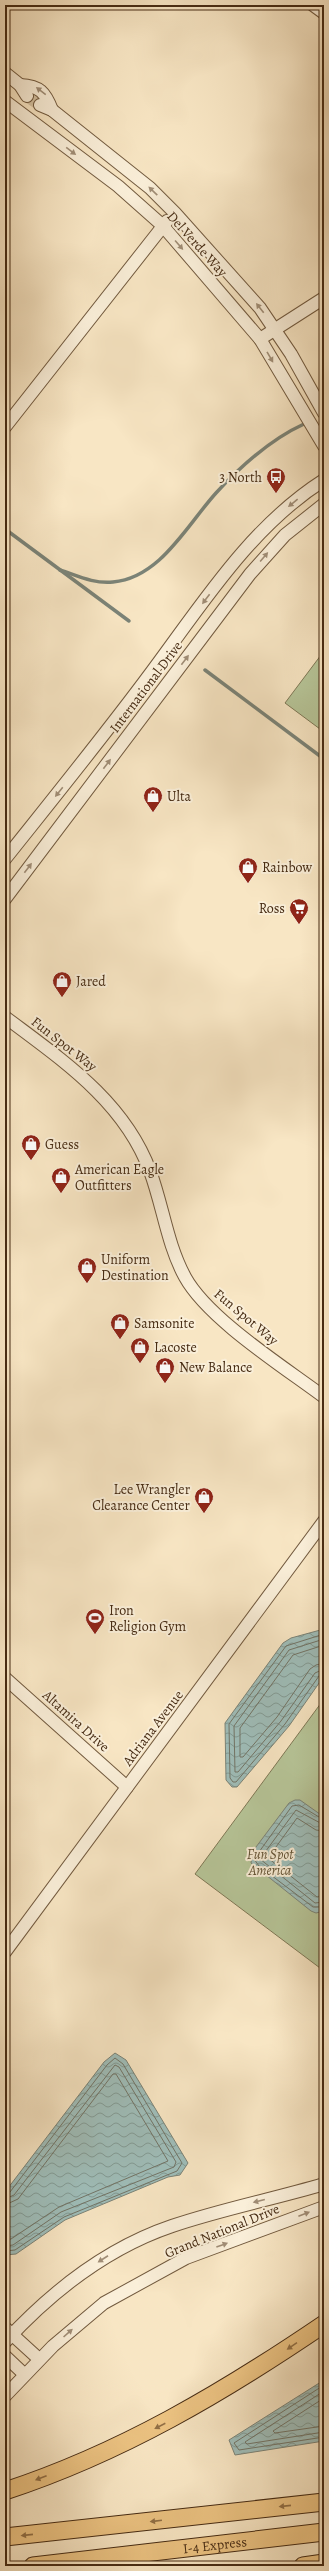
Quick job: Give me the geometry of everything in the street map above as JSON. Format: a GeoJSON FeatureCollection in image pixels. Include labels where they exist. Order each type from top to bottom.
{"type":"FeatureCollection","features":[{"type":"Feature","properties":{"kind":"highway"},"geometry":{"type":"LineString","coordinates":[[5,2491],[78,2463],[167,2422],[235,2383],[324,2324]]}},
{"type":"Feature","properties":{"kind":"highway"},"geometry":{"type":"LineString","coordinates":[[5,2537],[324,2502]]}},
{"type":"Feature","properties":{"kind":"highway","name":"I-4 Express"},"geometry":{"type":"LineString","coordinates":[[33,2566],[324,2532]]}},
{"type":"Feature","properties":{"kind":"highway"},"geometry":{"type":"LineString","coordinates":[[303,2566],[324,2564]]}},
{"type":"Feature","properties":{"kind":"street"},"geometry":{"type":"LineString","coordinates":[[313,5],[324,13]]}},
{"type":"Feature","properties":{"kind":"street","name":"Del Verde Way"},"geometry":{"type":"LineString","coordinates":[[5,74],[20,84],[34,86],[46,95],[52,110]]}},
{"type":"Feature","properties":{"kind":"street","name":"Del Verde Way"},"geometry":{"type":"LineString","coordinates":[[20,84],[27,96]]}},
{"type":"Feature","properties":{"kind":"street","name":"Del Verde Way"},"geometry":{"type":"LineString","coordinates":[[5,101],[118,186],[162,225],[260,339],[324,446]]}},
{"type":"Feature","properties":{"kind":"street","name":"Del Verde Way"},"geometry":{"type":"LineString","coordinates":[[40,105],[52,110],[150,188],[175,213],[260,308],[275,330],[324,413]]}},
{"type":"Feature","properties":{"kind":"street"},"geometry":{"type":"LineString","coordinates":[[40,127],[52,110]]}},
{"type":"Feature","properties":{"kind":"street"},"geometry":{"type":"LineString","coordinates":[[5,427],[162,225],[175,213]]}},
{"type":"Feature","properties":{"kind":"street"},"geometry":{"type":"LineString","coordinates":[[260,339],[324,298]]}},
{"type":"Feature","properties":{"kind":"street","name":"International Drive"},"geometry":{"type":"LineString","coordinates":[[5,859],[94,749],[242,552],[293,502],[324,480]]}},
{"type":"Feature","properties":{"kind":"street","name":"International Drive"},"geometry":{"type":"LineString","coordinates":[[5,899],[250,574],[285,535],[324,504]]}},
{"type":"Feature","properties":{"kind":"street","name":"Fun Spot Way"},"geometry":{"type":"LineString","coordinates":[[5,1017],[69,1065],[98,1091],[122,1122],[150,1170],[173,1248],[186,1278],[205,1304],[229,1325],[324,1397]]}},
{"type":"Feature","properties":{"kind":"street","name":"Adriana Avenue"},"geometry":{"type":"LineString","coordinates":[[5,1952],[324,1521]]}},
{"type":"Feature","properties":{"kind":"street","name":"Altamira Drive"},"geometry":{"type":"LineString","coordinates":[[5,1678],[127,1787]]}},
{"type":"Feature","properties":{"kind":"street","name":"Grand National Drive"},"geometry":{"type":"LineString","coordinates":[[7,2335],[68,2283],[128,2246],[171,2226],[324,2184]]}},
{"type":"Feature","properties":{"kind":"street","name":"Grand National Drive"},"geometry":{"type":"LineString","coordinates":[[5,2396],[39,2359],[104,2303],[186,2258],[324,2207]]}},
{"type":"Feature","properties":{"kind":"street"},"geometry":{"type":"LineString","coordinates":[[7,2335],[39,2359]]}},
{"type":"Feature","properties":{"kind":"street"},"geometry":{"type":"LineString","coordinates":[[5,2356],[24,2374]]}},
{"type":"Feature","properties":{"kind":"green space"},"geometry":{"type":"Polygon","coordinates":[[[324,651],[324,732],[285,703],[324,651]]]}},
{"type":"Feature","properties":{"kind":"green space","name":"Fun Spot America"},"geometry":{"type":"Polygon","coordinates":[[[324,1699],[324,1971],[195,1874],[324,1699]]]}},
{"type":"Feature","properties":{"kind":"water"},"geometry":{"type":"Polygon","coordinates":[[[324,1629],[324,1676],[289,1726],[237,1787],[232,1787],[226,1780],[225,1723],[283,1643],[291,1638],[324,1629]]]}},
{"type":"Feature","properties":{"kind":"water"},"geometry":{"type":"Polygon","coordinates":[[[295,1800],[300,1800],[324,1817],[324,1911],[316,1913],[311,1911],[251,1863],[253,1851],[289,1803],[295,1800]]]}},
{"type":"Feature","properties":{"kind":"water"},"geometry":{"type":"Polygon","coordinates":[[[115,2053],[126,2060],[188,2163],[180,2175],[168,2177],[65,2220],[16,2254],[5,2255],[5,2192],[104,2062],[115,2053]]]}},
{"type":"Feature","properties":{"kind":"water"},"geometry":{"type":"Polygon","coordinates":[[[324,2380],[324,2441],[235,2455],[229,2440],[324,2380]]]}},
{"type":"Feature","properties":{"kind":"waterway"},"geometry":{"type":"LineString","coordinates":[[60,570],[99,582],[113,582],[130,578],[145,571],[159,561],[171,548],[216,493],[235,473],[280,437],[304,424]]}},
{"type":"Feature","properties":{"kind":"waterway"},"geometry":{"type":"LineString","coordinates":[[5,529],[129,621]]}},
{"type":"Feature","properties":{"kind":"waterway"},"geometry":{"type":"LineString","coordinates":[[205,670],[324,759]]}},
{"type":"Feature","properties":{"kind":"tunnel"},"geometry":{"type":"LineString","coordinates":[[27,96],[40,105]]}},
{"type":"Feature","properties":{"kind":"place","name":"3 North"},"geometry":{"type":"Point","coordinates":[276,494]}},
{"type":"Feature","properties":{"kind":"place","name":"Ulta"},"geometry":{"type":"Point","coordinates":[153,813]}},
{"type":"Feature","properties":{"kind":"place","name":"Rainbow"},"geometry":{"type":"Point","coordinates":[248,884]}},
{"type":"Feature","properties":{"kind":"place","name":"Ross"},"geometry":{"type":"Point","coordinates":[299,925]}},
{"type":"Feature","properties":{"kind":"place","name":"Jared"},"geometry":{"type":"Point","coordinates":[62,998]}},
{"type":"Feature","properties":{"kind":"place","name":"Guess"},"geometry":{"type":"Point","coordinates":[31,1161]}},
{"type":"Feature","properties":{"kind":"place","name":"American Eagle Outfitters"},"geometry":{"type":"Point","coordinates":[61,1194]}},
{"type":"Feature","properties":{"kind":"place","name":"Uniform Destination"},"geometry":{"type":"Point","coordinates":[87,1284]}},
{"type":"Feature","properties":{"kind":"place","name":"Samsonite"},"geometry":{"type":"Point","coordinates":[120,1340]}},
{"type":"Feature","properties":{"kind":"place","name":"Lacoste"},"geometry":{"type":"Point","coordinates":[140,1364]}},
{"type":"Feature","properties":{"kind":"place","name":"New Balance"},"geometry":{"type":"Point","coordinates":[165,1384]}},
{"type":"Feature","properties":{"kind":"place","name":"Lee Wrangler Clearance Center"},"geometry":{"type":"Point","coordinates":[204,1514]}},
{"type":"Feature","properties":{"kind":"place","name":"Iron Religion Gym"},"geometry":{"type":"Point","coordinates":[95,1635]}}]}
